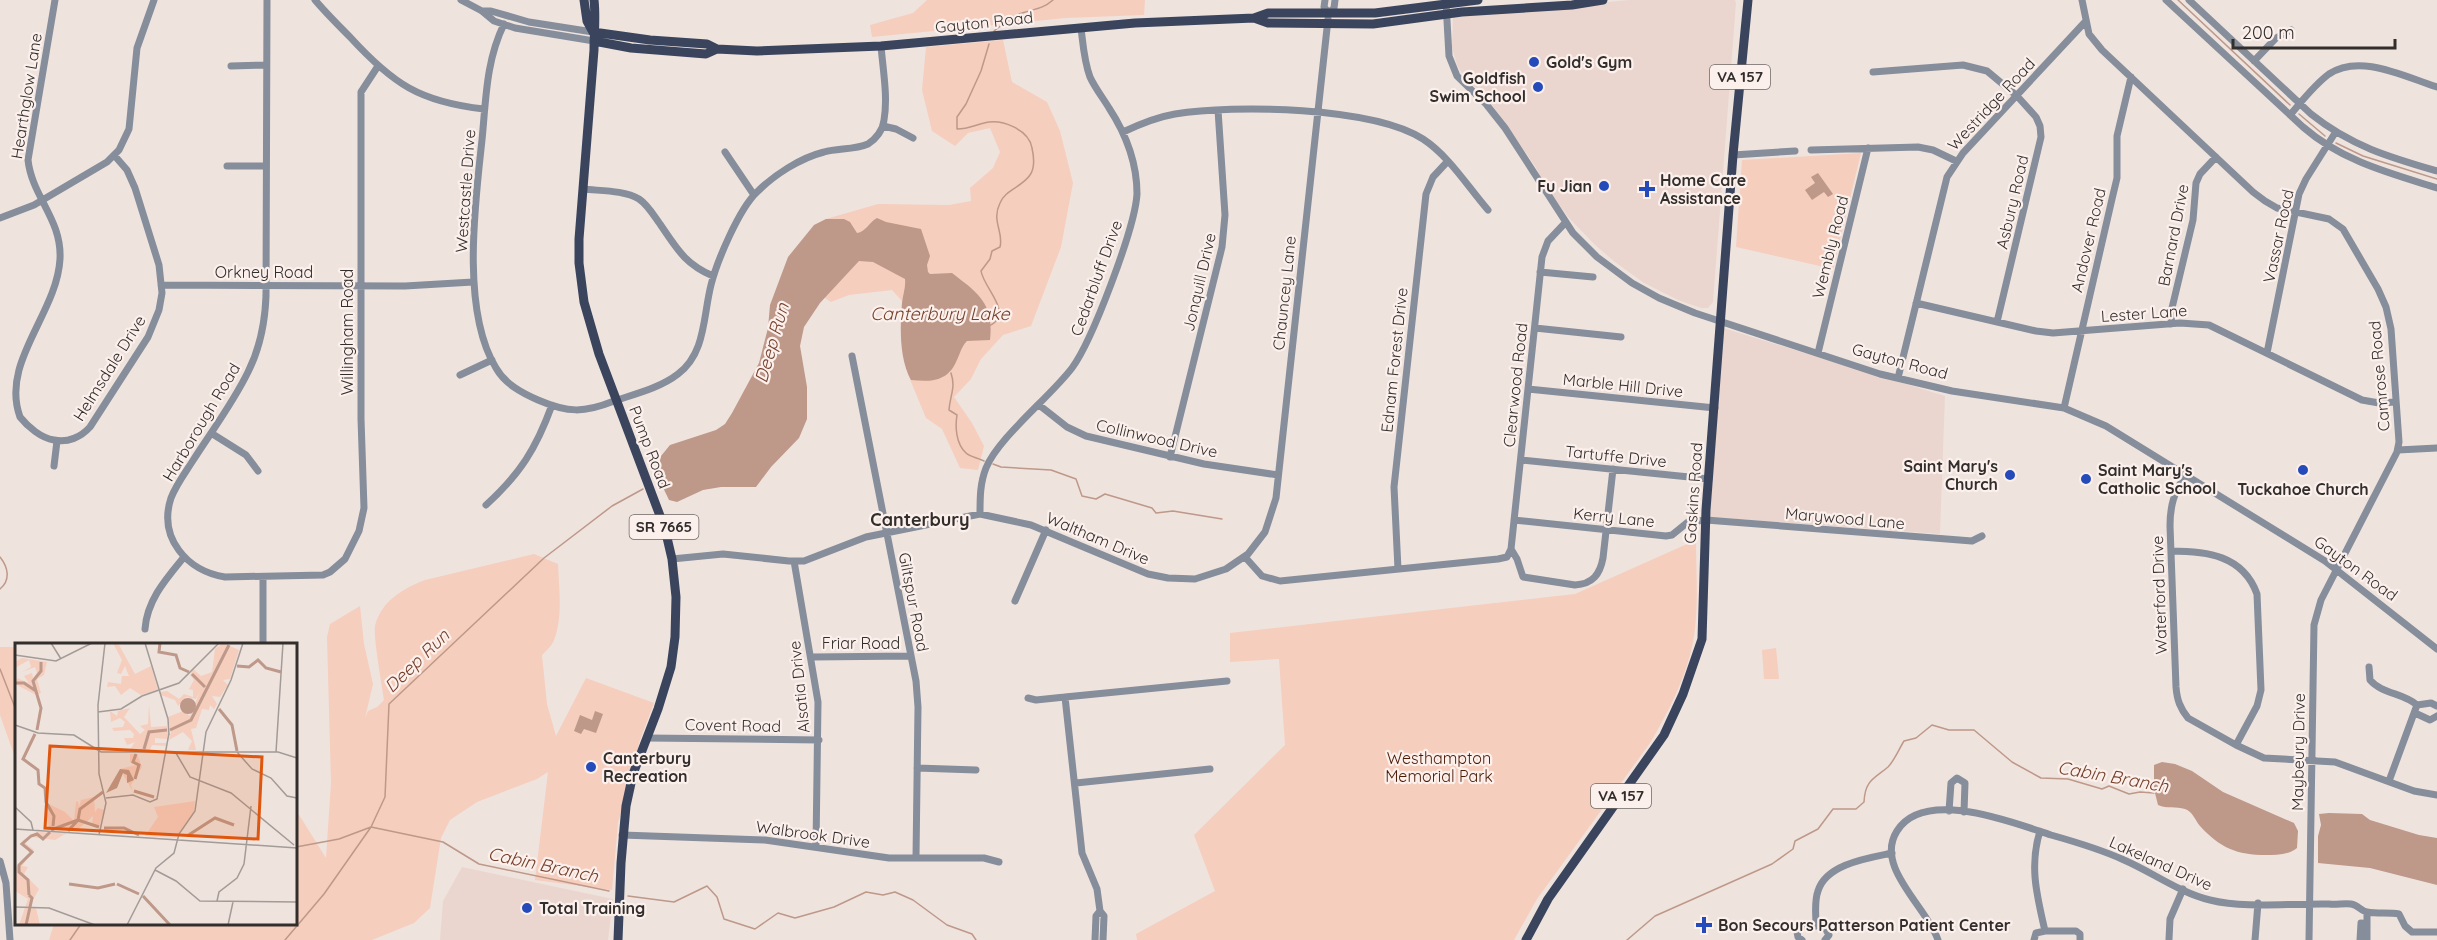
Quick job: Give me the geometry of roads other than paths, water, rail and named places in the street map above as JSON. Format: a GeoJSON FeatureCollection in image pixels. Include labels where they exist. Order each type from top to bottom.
{"type":"FeatureCollection","features":[{"type":"Feature","properties":{"kind":"main road","name":"Pump Road"},"geometry":{"type":"LineString","coordinates":[[584,0],[587,21],[594,37]]}},
{"type":"Feature","properties":{"kind":"main road","name":"Pump Road"},"geometry":{"type":"LineString","coordinates":[[594,0],[596,20],[579,239],[582,290],[590,328],[665,530],[672,559],[676,611],[674,649],[665,689],[633,774],[622,835],[618,940]]}},
{"type":"Feature","properties":{"kind":"main road"},"geometry":{"type":"LineString","coordinates":[[1446,3],[1478,0]]}},
{"type":"Feature","properties":{"kind":"main road"},"geometry":{"type":"LineString","coordinates":[[1446,14],[1603,0]]}},
{"type":"Feature","properties":{"kind":"main road","name":"Gaskins Road"},"geometry":{"type":"LineString","coordinates":[[1526,940],[1548,898],[1664,735],[1683,694],[1702,639],[1706,520],[1714,408],[1733,155],[1748,0]]}},
{"type":"Feature","properties":{"kind":"main road","name":"Gayton Road"},"geometry":{"type":"LineString","coordinates":[[594,37],[707,44],[717,50],[757,51],[881,46],[1081,28],[1254,18],[1268,13],[1281,12],[1375,13],[1446,3]]}},
{"type":"Feature","properties":{"kind":"main road","name":"Gayton Road"},"geometry":{"type":"LineString","coordinates":[[1254,18],[1268,23],[1372,24],[1446,14]]}},
{"type":"Feature","properties":{"kind":"street","name":"Hearthglow Lane"},"geometry":{"type":"LineString","coordinates":[[21,342],[51,293],[59,271],[60,249],[57,230],[32,179],[28,153],[55,0]]}},
{"type":"Feature","properties":{"kind":"street"},"geometry":{"type":"LineString","coordinates":[[0,218],[15,214],[42,200],[107,162],[125,140],[129,129],[135,60],[140,37],[154,0]]}},
{"type":"Feature","properties":{"kind":"street","name":"Harborough Road"},"geometry":{"type":"LineString","coordinates":[[267,0],[265,318],[255,357],[243,381],[174,491],[169,507],[169,526],[171,537],[184,557],[201,571],[212,575],[311,577]]}},
{"type":"Feature","properties":{"kind":"street"},"geometry":{"type":"LineString","coordinates":[[315,0],[378,66],[394,79],[419,94],[445,103],[484,109]]}},
{"type":"Feature","properties":{"kind":"street","name":"Gayton Road"},"geometry":{"type":"LineString","coordinates":[[461,0],[482,11],[494,21],[504,24],[594,37]]}},
{"type":"Feature","properties":{"kind":"street"},"geometry":{"type":"LineString","coordinates":[[1325,0],[1324,6],[1329,13],[1334,8],[1335,0]]}},
{"type":"Feature","properties":{"kind":"street"},"geometry":{"type":"LineString","coordinates":[[2082,0],[2085,22]]}},
{"type":"Feature","properties":{"kind":"street"},"geometry":{"type":"LineString","coordinates":[[2166,0],[2290,115],[2327,146],[2371,167],[2437,188]]}},
{"type":"Feature","properties":{"kind":"street"},"geometry":{"type":"LineString","coordinates":[[2189,0],[2300,104],[2335,133],[2370,150],[2437,171]]}},
{"type":"Feature","properties":{"kind":"street","name":"Gayton Road"},"geometry":{"type":"LineString","coordinates":[[1446,3],[1449,56],[1454,70],[1505,128],[1565,223],[1597,257],[1632,283],[1667,302],[1898,378],[1954,392],[2064,408],[2082,414],[2106,426],[2337,569],[2437,649]]}},
{"type":"Feature","properties":{"kind":"street","name":"Gayton Road"},"geometry":{"type":"LineString","coordinates":[[482,11],[490,11],[594,37]]}},
{"type":"Feature","properties":{"kind":"street","name":"Chauncey Lane"},"geometry":{"type":"LineString","coordinates":[[1245,557],[1260,541],[1275,507],[1329,13]]}},
{"type":"Feature","properties":{"kind":"street","name":"Camrose Road"},"geometry":{"type":"LineString","coordinates":[[2085,22],[2089,34],[2131,77],[2265,201],[2277,208],[2329,219],[2340,225],[2378,289],[2386,307],[2391,329],[2398,450],[2337,569]]}},
{"type":"Feature","properties":{"kind":"street","name":"Westridge Road"},"geometry":{"type":"LineString","coordinates":[[1898,378],[1943,189],[1956,161],[2085,22]]}},
{"type":"Feature","properties":{"kind":"street","name":"Westcastle Drive"},"geometry":{"type":"LineString","coordinates":[[504,24],[495,43],[491,59],[484,109],[473,282],[483,332],[492,360],[501,375],[517,390],[552,405],[582,411],[668,380],[692,361],[697,350],[713,276],[729,239],[754,195]]}},
{"type":"Feature","properties":{"kind":"street","name":"Cedarbluff Drive"},"geometry":{"type":"LineString","coordinates":[[980,514],[982,481],[990,460],[1070,370],[1083,351],[1132,222],[1136,205],[1136,179],[1132,156],[1123,132],[1090,77],[1081,28]]}},
{"type":"Feature","properties":{"kind":"street"},"geometry":{"type":"LineString","coordinates":[[2254,61],[2276,38],[2291,30]]}},
{"type":"Feature","properties":{"kind":"street"},"geometry":{"type":"LineString","coordinates":[[725,152],[754,195],[802,161],[826,152],[867,144],[883,126],[885,108],[881,46]]}},
{"type":"Feature","properties":{"kind":"street"},"geometry":{"type":"LineString","coordinates":[[231,66],[266,65]]}},
{"type":"Feature","properties":{"kind":"street","name":"Asbury Road"},"geometry":{"type":"LineString","coordinates":[[1873,72],[1963,65],[1976,67],[1996,77],[2036,117],[2041,137],[1997,322]]}},
{"type":"Feature","properties":{"kind":"street","name":"Willingham Road"},"geometry":{"type":"LineString","coordinates":[[311,577],[323,575],[339,566],[354,541],[363,518],[362,92],[367,80],[378,66]]}},
{"type":"Feature","properties":{"kind":"street"},"geometry":{"type":"LineString","coordinates":[[2290,115],[2327,75],[2350,66],[2366,66],[2437,87]]}},
{"type":"Feature","properties":{"kind":"street","name":"Andover Road"},"geometry":{"type":"LineString","coordinates":[[2064,408],[2116,178],[2117,136],[2131,77]]}},
{"type":"Feature","properties":{"kind":"street"},"geometry":{"type":"LineString","coordinates":[[1123,132],[1173,114],[1218,110],[1265,109],[1371,119],[1393,125],[1424,140],[1447,162],[1488,210]]}},
{"type":"Feature","properties":{"kind":"street","name":"Jonquill Drive"},"geometry":{"type":"LineString","coordinates":[[1170,457],[1222,247],[1225,215],[1218,110]]}},
{"type":"Feature","properties":{"kind":"street"},"geometry":{"type":"LineString","coordinates":[[883,126],[896,129],[913,138]]}},
{"type":"Feature","properties":{"kind":"street","name":"Vassar Road"},"geometry":{"type":"LineString","coordinates":[[2267,353],[2302,188],[2335,133]]}},
{"type":"Feature","properties":{"kind":"street"},"geometry":{"type":"LineString","coordinates":[[1811,150],[1918,147],[1933,150],[1956,161]]}},
{"type":"Feature","properties":{"kind":"street","name":"Wembly Road"},"geometry":{"type":"LineString","coordinates":[[1818,353],[1868,148]]}},
{"type":"Feature","properties":{"kind":"street"},"geometry":{"type":"LineString","coordinates":[[1733,155],[1795,151]]}},
{"type":"Feature","properties":{"kind":"street","name":"Helmsdale Drive"},"geometry":{"type":"LineString","coordinates":[[57,441],[77,437],[86,432],[151,330],[159,310],[161,285],[157,256],[132,178],[114,155]]}},
{"type":"Feature","properties":{"kind":"street","name":"Barnard Drive"},"geometry":{"type":"LineString","coordinates":[[2171,324],[2172,308],[2193,220],[2196,183],[2200,174],[2216,157]]}},
{"type":"Feature","properties":{"kind":"street","name":"Ednam Forest Drive"},"geometry":{"type":"LineString","coordinates":[[1398,569],[1394,517],[1395,470],[1426,194],[1432,177],[1447,162]]}},
{"type":"Feature","properties":{"kind":"street"},"geometry":{"type":"LineString","coordinates":[[227,166],[266,166]]}},
{"type":"Feature","properties":{"kind":"street"},"geometry":{"type":"LineString","coordinates":[[583,189],[621,194],[638,199],[652,213],[684,258],[713,276]]}},
{"type":"Feature","properties":{"kind":"street","name":"Clearwood Road"},"geometry":{"type":"LineString","coordinates":[[1398,569],[1498,560],[1507,556],[1511,549],[1540,272],[1545,247],[1565,223]]}},
{"type":"Feature","properties":{"kind":"street"},"geometry":{"type":"LineString","coordinates":[[1540,272],[1593,277]]}},
{"type":"Feature","properties":{"kind":"street","name":"Orkney Road"},"geometry":{"type":"LineString","coordinates":[[161,285],[361,286],[473,282]]}},
{"type":"Feature","properties":{"kind":"street","name":"Lester Lane"},"geometry":{"type":"LineString","coordinates":[[1916,303],[2045,332],[2171,324],[2209,326],[2362,400],[2379,403],[2396,402]]}},
{"type":"Feature","properties":{"kind":"street"},"geometry":{"type":"LineString","coordinates":[[1534,328],[1621,337]]}},
{"type":"Feature","properties":{"kind":"street","name":"Giltspur Road"},"geometry":{"type":"LineString","coordinates":[[852,356],[917,694],[916,857]]}},
{"type":"Feature","properties":{"kind":"street"},"geometry":{"type":"LineString","coordinates":[[460,375],[492,360]]}},
{"type":"Feature","properties":{"kind":"street","name":"Marble Hill Drive"},"geometry":{"type":"LineString","coordinates":[[1528,389],[1714,408]]}},
{"type":"Feature","properties":{"kind":"street"},"geometry":{"type":"LineString","coordinates":[[8,393],[21,419],[43,436],[57,441],[54,466]]}},
{"type":"Feature","properties":{"kind":"street"},"geometry":{"type":"LineString","coordinates":[[486,505],[505,488],[524,465],[539,440],[552,405]]}},
{"type":"Feature","properties":{"kind":"street","name":"Collinwood Drive"},"geometry":{"type":"LineString","coordinates":[[1039,405],[1074,431],[1170,457],[1278,475]]}},
{"type":"Feature","properties":{"kind":"street"},"geometry":{"type":"LineString","coordinates":[[211,433],[246,455],[258,471]]}},
{"type":"Feature","properties":{"kind":"street"},"geometry":{"type":"LineString","coordinates":[[2398,450],[2437,448]]}},
{"type":"Feature","properties":{"kind":"street","name":"Tartuffe Drive"},"geometry":{"type":"LineString","coordinates":[[1521,460],[1709,479]]}},
{"type":"Feature","properties":{"kind":"street"},"geometry":{"type":"LineString","coordinates":[[1511,549],[1523,577],[1582,584],[1593,579],[1600,571],[1613,469]]}},
{"type":"Feature","properties":{"kind":"street","name":"Waterford Drive"},"geometry":{"type":"LineString","coordinates":[[2185,476],[2171,505],[2178,701],[2186,715],[2236,745]]}},
{"type":"Feature","properties":{"kind":"street","name":"Waltham Drive"},"geometry":{"type":"LineString","coordinates":[[672,559],[723,554],[794,561],[820,556],[886,531],[980,514],[1021,521],[1148,574],[1168,578],[1203,577],[1226,569],[1245,557]]}},
{"type":"Feature","properties":{"kind":"street","name":"Kerry Lane"},"geometry":{"type":"LineString","coordinates":[[1514,520],[1669,536],[1688,522],[1706,520]]}},
{"type":"Feature","properties":{"kind":"street","name":"Marywood Lane"},"geometry":{"type":"LineString","coordinates":[[1706,520],[1972,541],[1982,536]]}},
{"type":"Feature","properties":{"kind":"street"},"geometry":{"type":"LineString","coordinates":[[1015,601],[1046,530]]}},
{"type":"Feature","properties":{"kind":"street"},"geometry":{"type":"LineString","coordinates":[[2171,551],[2216,554],[2242,571],[2256,590],[2259,605],[2261,690],[2257,706],[2236,745],[2268,759],[2335,762],[2426,794],[2437,795]]}},
{"type":"Feature","properties":{"kind":"street"},"geometry":{"type":"LineString","coordinates":[[145,629],[146,616],[157,592],[184,557]]}},
{"type":"Feature","properties":{"kind":"street"},"geometry":{"type":"LineString","coordinates":[[1245,557],[1262,576],[1273,581],[1398,569]]}},
{"type":"Feature","properties":{"kind":"street","name":"Alsatia Drive"},"geometry":{"type":"LineString","coordinates":[[794,561],[818,702],[816,846]]}},
{"type":"Feature","properties":{"kind":"street","name":"Maybeury Drive"},"geometry":{"type":"LineString","coordinates":[[2309,940],[2314,625],[2321,600],[2337,569]]}},
{"type":"Feature","properties":{"kind":"street"},"geometry":{"type":"LineString","coordinates":[[263,577],[263,643]]}},
{"type":"Feature","properties":{"kind":"street","name":"Friar Road"},"geometry":{"type":"LineString","coordinates":[[812,657],[911,656]]}},
{"type":"Feature","properties":{"kind":"street"},"geometry":{"type":"LineString","coordinates":[[2369,667],[2369,677],[2375,685],[2410,700],[2416,709],[2430,720],[2437,717]]}},
{"type":"Feature","properties":{"kind":"street"},"geometry":{"type":"LineString","coordinates":[[1028,698],[1036,700],[1227,681]]}},
{"type":"Feature","properties":{"kind":"street"},"geometry":{"type":"LineString","coordinates":[[1065,697],[1083,853],[1097,889],[1100,911],[1104,916],[1103,940]]}},
{"type":"Feature","properties":{"kind":"street"},"geometry":{"type":"LineString","coordinates":[[2389,782],[2416,709],[2431,703],[2437,706]]}},
{"type":"Feature","properties":{"kind":"street","name":"Covent Road"},"geometry":{"type":"LineString","coordinates":[[646,738],[819,740]]}},
{"type":"Feature","properties":{"kind":"street"},"geometry":{"type":"LineString","coordinates":[[917,768],[976,770]]}},
{"type":"Feature","properties":{"kind":"street"},"geometry":{"type":"LineString","coordinates":[[1076,783],[1210,769]]}},
{"type":"Feature","properties":{"kind":"street"},"geometry":{"type":"LineString","coordinates":[[1949,811],[1950,783],[1958,778],[1965,783],[1964,812]]}},
{"type":"Feature","properties":{"kind":"street","name":"Lakeland Drive"},"geometry":{"type":"LineString","coordinates":[[1892,853],[1894,837],[1903,823],[1922,813],[1949,811],[1988,815],[2111,854],[2211,900],[2351,904],[2367,912],[2397,914],[2401,916],[2404,926],[2410,931],[2435,935]]}},
{"type":"Feature","properties":{"kind":"street"},"geometry":{"type":"LineString","coordinates":[[2040,831],[2033,873],[2045,931]]}},
{"type":"Feature","properties":{"kind":"street","name":"Walbrook Drive"},"geometry":{"type":"LineString","coordinates":[[622,835],[730,837],[816,846],[889,858],[984,858],[999,862]]}},
{"type":"Feature","properties":{"kind":"street"},"geometry":{"type":"LineString","coordinates":[[1816,925],[1817,893],[1828,875],[1859,861],[1892,853],[1892,862],[1898,874],[1934,928],[1938,940]]}},
{"type":"Feature","properties":{"kind":"street"},"geometry":{"type":"LineString","coordinates":[[0,861],[6,883],[10,940]]}},
{"type":"Feature","properties":{"kind":"street"},"geometry":{"type":"LineString","coordinates":[[2169,939],[2170,919],[2183,889]]}},
{"type":"Feature","properties":{"kind":"street"},"geometry":{"type":"LineString","coordinates":[[2255,940],[2258,903]]}},
{"type":"Feature","properties":{"kind":"street"},"geometry":{"type":"LineString","coordinates":[[1095,940],[1096,916],[1100,911]]}},
{"type":"Feature","properties":{"kind":"street"},"geometry":{"type":"LineString","coordinates":[[2367,912],[2367,940]]}},
{"type":"Feature","properties":{"kind":"street"},"geometry":{"type":"LineString","coordinates":[[2360,940],[2361,923],[2367,924]]}},
{"type":"Feature","properties":{"kind":"street"},"geometry":{"type":"LineString","coordinates":[[1803,940],[1798,937],[1799,928],[1816,925],[1827,928],[1829,935],[1825,940]]}},
{"type":"Feature","properties":{"kind":"street"},"geometry":{"type":"LineString","coordinates":[[2034,940],[2036,933],[2045,931],[2076,931],[2080,934],[2080,940]]}},
{"type":"Feature","properties":{"kind":"water"},"geometry":{"type":"Polygon","coordinates":[[[1818,173],[1833,194],[1828,197],[1824,192],[1812,200],[1805,190],[1815,183],[1811,177],[1818,173]]]}},
{"type":"Feature","properties":{"kind":"water","name":"Canterbury Lake"},"geometry":{"type":"Polygon","coordinates":[[[877,218],[921,229],[930,256],[927,265],[928,272],[930,274],[952,273],[977,293],[987,308],[991,327],[990,340],[967,341],[952,369],[943,377],[925,381],[911,380],[904,362],[901,342],[901,312],[905,279],[873,262],[859,261],[820,303],[804,327],[800,346],[807,387],[807,419],[799,438],[771,467],[756,487],[721,487],[703,490],[677,502],[669,500],[657,475],[661,456],[670,445],[716,430],[725,424],[759,363],[768,328],[770,305],[788,257],[814,225],[826,219],[844,219],[850,222],[857,233],[863,231],[877,218]]]}},
{"type":"Feature","properties":{"kind":"water"},"geometry":{"type":"Polygon","coordinates":[[[595,711],[603,714],[596,733],[584,729],[581,734],[574,731],[580,715],[592,720],[595,711]]]}},
{"type":"Feature","properties":{"kind":"water"},"geometry":{"type":"Polygon","coordinates":[[[2162,762],[2175,764],[2192,771],[2223,792],[2294,823],[2298,831],[2297,848],[2274,855],[2238,852],[2215,840],[2188,810],[2158,805],[2154,789],[2154,765],[2162,762]]]}},
{"type":"Feature","properties":{"kind":"water"},"geometry":{"type":"Polygon","coordinates":[[[2319,814],[2362,814],[2370,820],[2437,838],[2437,885],[2370,868],[2318,863],[2318,836],[2321,825],[2319,814]]]}},
{"type":"Feature","properties":{"kind":"waterway","name":"Deep Run"},"geometry":{"type":"LineString","coordinates":[[994,31],[1015,16],[1042,7],[1053,0]]}},
{"type":"Feature","properties":{"kind":"waterway"},"geometry":{"type":"LineString","coordinates":[[2178,0],[2290,105]]}},
{"type":"Feature","properties":{"kind":"waterway","name":"Deep Run"},"geometry":{"type":"LineString","coordinates":[[989,44],[981,71],[966,104],[957,117],[957,129],[991,122],[1014,127],[1030,142],[1034,162],[1030,175],[1002,199],[998,209],[1000,247],[992,251],[990,259],[981,271],[999,308],[996,321],[989,326]]}},
{"type":"Feature","properties":{"kind":"waterway"},"geometry":{"type":"LineString","coordinates":[[2299,114],[2325,136]]}},
{"type":"Feature","properties":{"kind":"waterway"},"geometry":{"type":"LineString","coordinates":[[2336,143],[2363,156],[2437,179]]}},
{"type":"Feature","properties":{"kind":"waterway"},"geometry":{"type":"LineString","coordinates":[[951,373],[953,387],[949,410],[957,415],[958,440],[966,453],[984,461]]}},
{"type":"Feature","properties":{"kind":"waterway"},"geometry":{"type":"LineString","coordinates":[[993,464],[1001,467],[1051,470],[1076,479],[1082,496],[1096,499],[1105,494],[1152,508],[1156,513],[1173,511],[1222,519]]}},
{"type":"Feature","properties":{"kind":"waterway","name":"Deep Run"},"geometry":{"type":"LineString","coordinates":[[297,847],[339,839],[371,827],[385,797],[389,704],[544,558],[612,506],[643,489]]}},
{"type":"Feature","properties":{"kind":"waterway"},"geometry":{"type":"LineString","coordinates":[[0,557],[7,573],[6,582],[0,589]]}},
{"type":"Feature","properties":{"kind":"waterway"},"geometry":{"type":"LineString","coordinates":[[0,669],[15,707]]}},
{"type":"Feature","properties":{"kind":"waterway","name":"Cabin Branch"},"geometry":{"type":"LineString","coordinates":[[1627,940],[1655,916],[1772,864],[1793,849],[1795,841],[1818,829],[1833,809],[1856,809],[1864,802],[1868,784],[1888,767],[1904,741],[1916,738],[1932,725],[1949,730],[1974,730],[2012,762],[2041,778],[2068,779],[2102,789],[2109,786],[2129,794],[2154,793]]}},
{"type":"Feature","properties":{"kind":"waterway","name":"Cabin Branch"},"geometry":{"type":"LineString","coordinates":[[285,940],[324,894],[371,827],[443,842],[479,864],[609,891]]}},
{"type":"Feature","properties":{"kind":"waterway","name":"Cabin Branch"},"geometry":{"type":"LineString","coordinates":[[628,896],[674,902],[707,886],[717,897],[724,919],[755,929],[778,913],[795,918],[834,907],[866,892],[883,895],[895,892],[913,900],[947,925],[972,934],[976,940]]}},
{"type":"Feature","properties":{"kind":"waterway","name":"Deep Run"},"geometry":{"type":"LineString","coordinates":[[70,940],[80,925]]}},
{"type":"Feature","properties":{"kind":"place","name":"Gold's Gym"},"geometry":{"type":"Point","coordinates":[1534,62]}},
{"type":"Feature","properties":{"kind":"place","name":"Goldfish Swim School"},"geometry":{"type":"Point","coordinates":[1538,87]}},
{"type":"Feature","properties":{"kind":"place","name":"Fu Jian"},"geometry":{"type":"Point","coordinates":[1604,186]}},
{"type":"Feature","properties":{"kind":"place","name":"Home Care Assistance"},"geometry":{"type":"Point","coordinates":[1647,189]}},
{"type":"Feature","properties":{"kind":"place","name":"Tuckahoe Church"},"geometry":{"type":"Point","coordinates":[2303,470]}},
{"type":"Feature","properties":{"kind":"place","name":"Saint Mary's Church"},"geometry":{"type":"Point","coordinates":[2010,475]}},
{"type":"Feature","properties":{"kind":"place","name":"Saint Mary's Catholic School"},"geometry":{"type":"Point","coordinates":[2086,479]}},
{"type":"Feature","properties":{"kind":"place","name":"Canterbury Recreation"},"geometry":{"type":"Point","coordinates":[591,767]}},
{"type":"Feature","properties":{"kind":"place","name":"Total Training"},"geometry":{"type":"Point","coordinates":[527,908]}},
{"type":"Feature","properties":{"kind":"place","name":"Bon Secours Patterson Patient Center"},"geometry":{"type":"Point","coordinates":[1704,925]}},
{"type":"Feature","properties":{"kind":"district","name":"Canterbury"},"geometry":{"type":"Point","coordinates":[920,520]}},
{"type":"Feature","properties":{"kind":"park label","name":"Westhampton Memorial Park"},"geometry":{"type":"Point","coordinates":[1439,767]}}]}
